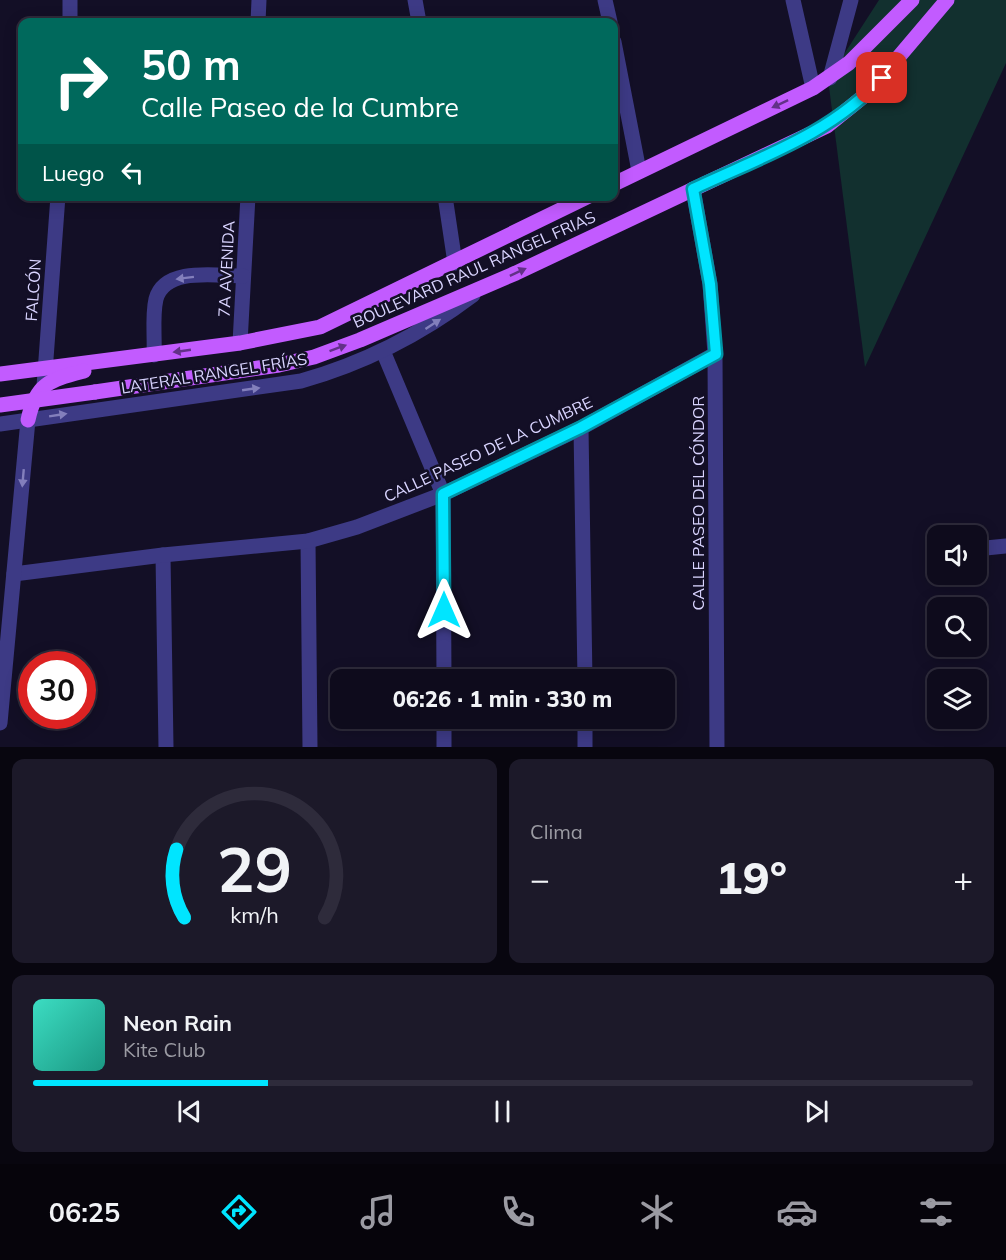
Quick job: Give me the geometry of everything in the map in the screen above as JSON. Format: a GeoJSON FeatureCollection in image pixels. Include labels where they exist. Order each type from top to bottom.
{"type":"FeatureCollection","features":[{"type":"Feature","properties":{"kind":"main road"},"geometry":{"type":"LineString","coordinates":[[618,182],[830,78],[894,20],[912,0]]}},
{"type":"Feature","properties":{"kind":"main road","name":"BOULEVARD RAUL RANGEL FRIAS"},"geometry":{"type":"LineString","coordinates":[[0,405],[279,365],[314,357],[360,340],[482,287],[827,126],[869,92],[920,35],[947,0]]}},
{"type":"Feature","properties":{"kind":"main road"},"geometry":{"type":"LineString","coordinates":[[0,374],[240,343],[320,327],[579,201]]}},
{"type":"Feature","properties":{"kind":"main road"},"geometry":{"type":"LineString","coordinates":[[28,420],[31,405],[51,380],[146,356]]}},
{"type":"Feature","properties":{"kind":"street"},"geometry":{"type":"LineString","coordinates":[[69,18],[70,0]]}},
{"type":"Feature","properties":{"kind":"street"},"geometry":{"type":"LineString","coordinates":[[258,18],[259,0]]}},
{"type":"Feature","properties":{"kind":"street"},"geometry":{"type":"LineString","coordinates":[[415,0],[418,18]]}},
{"type":"Feature","properties":{"kind":"street"},"geometry":{"type":"LineString","coordinates":[[605,0],[609,18]]}},
{"type":"Feature","properties":{"kind":"street"},"geometry":{"type":"LineString","coordinates":[[793,0],[813,88]]}},
{"type":"Feature","properties":{"kind":"street"},"geometry":{"type":"LineString","coordinates":[[830,78],[850,0]]}},
{"type":"Feature","properties":{"kind":"street"},"geometry":{"type":"LineString","coordinates":[[618,63],[639,171]]}},
{"type":"Feature","properties":{"kind":"street","name":"CALLE PASEO DEL CÓNDOR"},"geometry":{"type":"LineString","coordinates":[[693,189],[710,284],[716,354],[717,747]]}},
{"type":"Feature","properties":{"kind":"street","name":"FALCÓN"},"geometry":{"type":"LineString","coordinates":[[44,386],[58,201]]}},
{"type":"Feature","properties":{"kind":"street","name":"7A AVENIDA"},"geometry":{"type":"LineString","coordinates":[[240,343],[248,201]]}},
{"type":"Feature","properties":{"kind":"street"},"geometry":{"type":"LineString","coordinates":[[446,201],[455,263]]}},
{"type":"Feature","properties":{"kind":"street"},"geometry":{"type":"LineString","coordinates":[[146,356],[156,300],[161,289],[170,280],[182,277],[243,276]]}},
{"type":"Feature","properties":{"kind":"street","name":"LATERAL RANGEL FRÍAS"},"geometry":{"type":"LineString","coordinates":[[0,424],[301,381],[338,370],[383,351],[444,317],[482,287]]}},
{"type":"Feature","properties":{"kind":"street"},"geometry":{"type":"LineString","coordinates":[[383,351],[443,494],[444,669]]}},
{"type":"Feature","properties":{"kind":"street","name":"CALLE PASEO DE LA CUMBRE"},"geometry":{"type":"LineString","coordinates":[[14,574],[163,555],[308,541],[367,524],[443,494],[580,428],[716,354]]}},
{"type":"Feature","properties":{"kind":"street"},"geometry":{"type":"LineString","coordinates":[[0,723],[28,420]]}},
{"type":"Feature","properties":{"kind":"street"},"geometry":{"type":"LineString","coordinates":[[580,428],[585,669]]}},
{"type":"Feature","properties":{"kind":"street"},"geometry":{"type":"LineString","coordinates":[[308,541],[310,747]]}},
{"type":"Feature","properties":{"kind":"street"},"geometry":{"type":"LineString","coordinates":[[987,548],[1006,546]]}},
{"type":"Feature","properties":{"kind":"street"},"geometry":{"type":"LineString","coordinates":[[163,555],[166,747]]}},
{"type":"Feature","properties":{"kind":"street"},"geometry":{"type":"LineString","coordinates":[[444,729],[444,747]]}},
{"type":"Feature","properties":{"kind":"street"},"geometry":{"type":"LineString","coordinates":[[585,729],[585,747]]}},
{"type":"Feature","properties":{"kind":"green space"},"geometry":{"type":"Polygon","coordinates":[[[879,0],[1006,0],[1006,63],[865,367],[828,79],[879,0]]]}},
{"type":"Feature","properties":{"kind":"route"},"geometry":{"type":"LineString","coordinates":[[444,610],[443,494],[580,428],[716,354],[710,284],[693,189],[827,126],[852,108],[882,78]]}}]}
